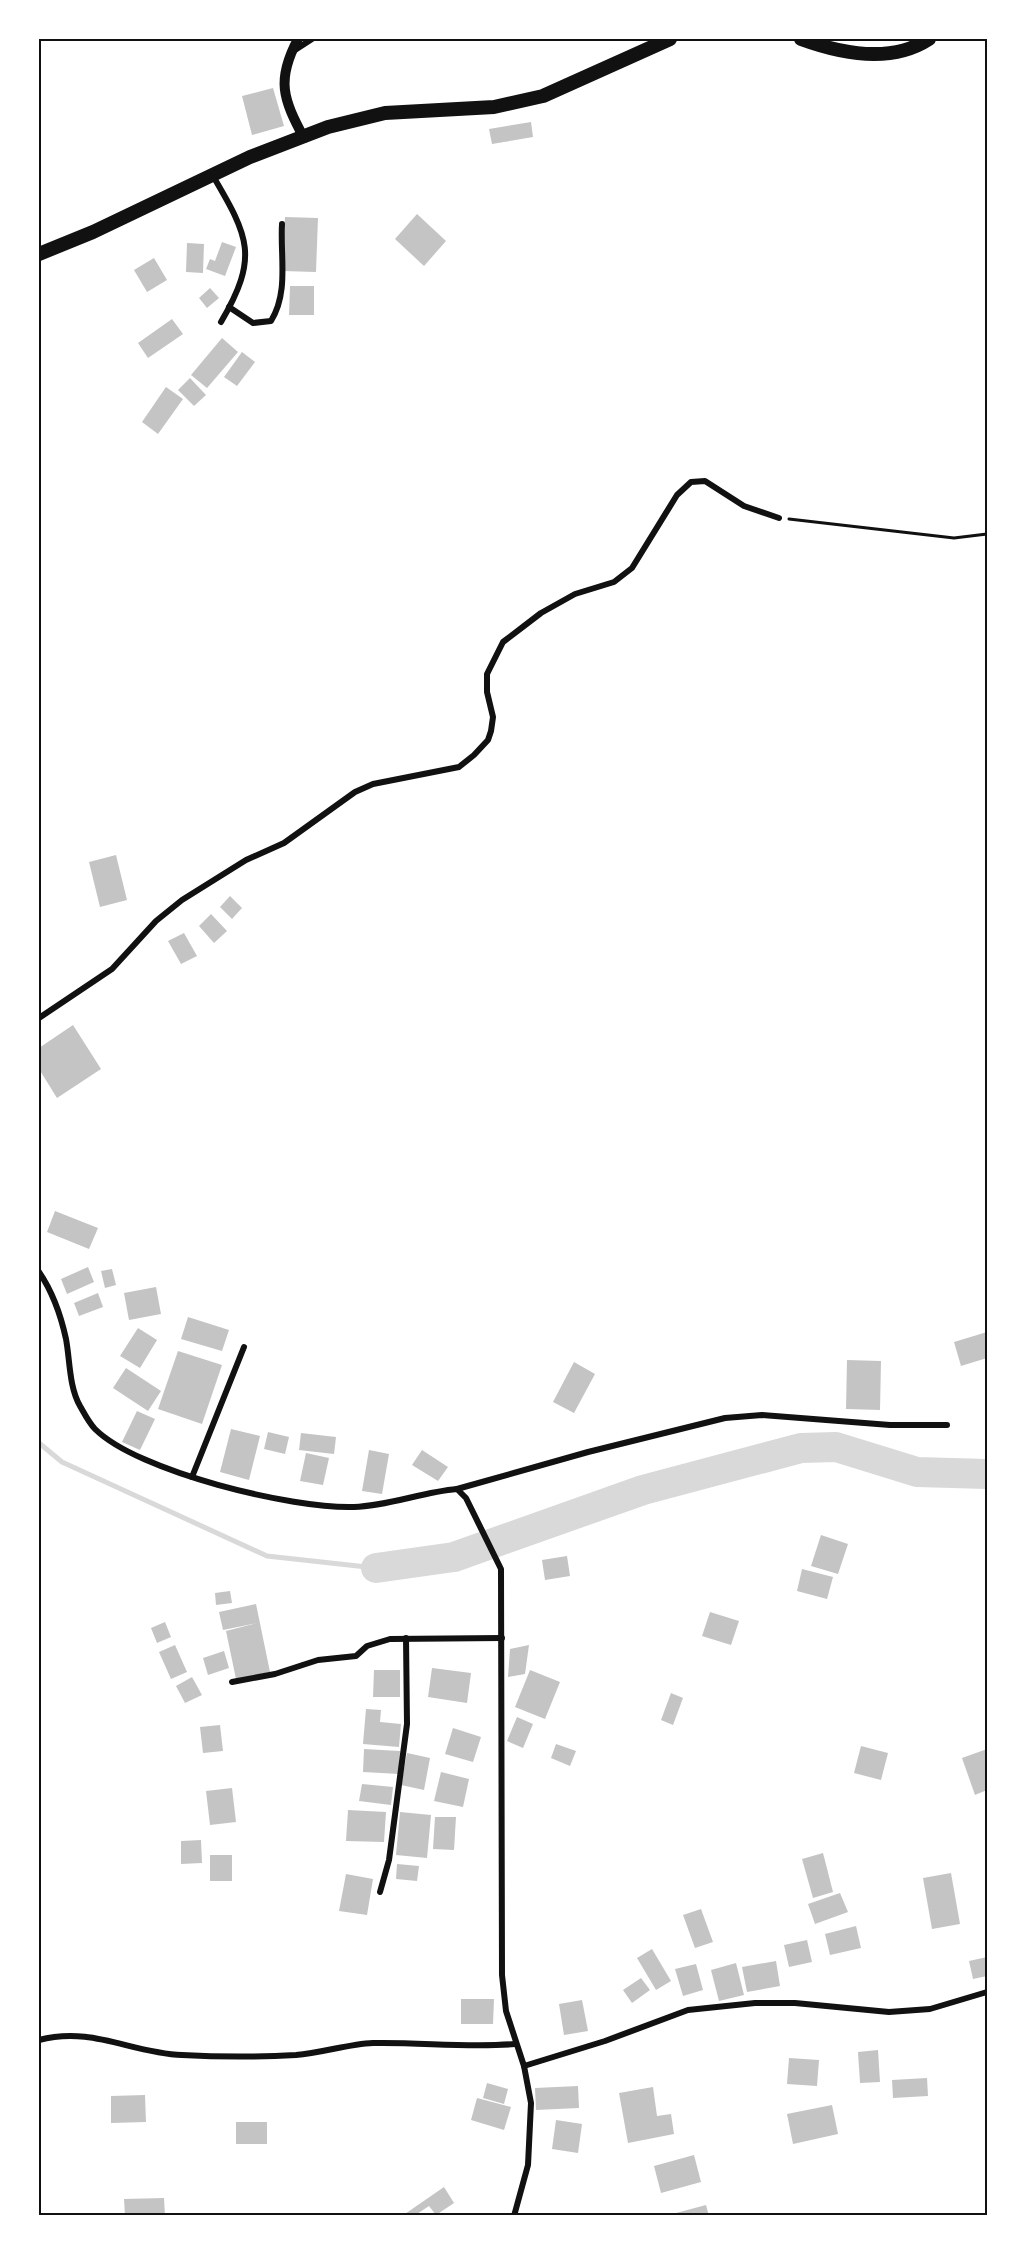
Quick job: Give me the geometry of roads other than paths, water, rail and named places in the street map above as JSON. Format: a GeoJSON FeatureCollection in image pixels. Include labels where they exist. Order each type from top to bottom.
{"type":"FeatureCollection","features":[{"type":"Feature","properties":{"kind":"highway"},"geometry":{"type":"LineString","coordinates":[[39,254],[93,232],[250,157],[328,127],[385,113],[494,107],[543,96],[670,39]]}},
{"type":"Feature","properties":{"kind":"highway"},"geometry":{"type":"LineString","coordinates":[[801,39],[865,55],[917,47],[929,39]]}},
{"type":"Feature","properties":{"kind":"street"},"geometry":{"type":"LineString","coordinates":[[298,39],[290,54],[282,82],[286,105],[304,138]]}},
{"type":"Feature","properties":{"kind":"street"},"geometry":{"type":"LineString","coordinates":[[290,54],[312,39]]}},
{"type":"Feature","properties":{"kind":"street"},"geometry":{"type":"LineString","coordinates":[[213,175],[243,231],[246,247],[242,277],[221,322]]}},
{"type":"Feature","properties":{"kind":"street"},"geometry":{"type":"LineString","coordinates":[[229,307],[254,322],[271,321],[283,290],[282,224]]}},
{"type":"Feature","properties":{"kind":"street"},"geometry":{"type":"LineString","coordinates":[[39,1018],[112,969],[156,921],[182,900],[246,860],[284,843],[355,792],[373,784],[459,767],[474,755],[488,740],[491,730],[493,717],[487,692],[487,674],[503,642],[541,614],[575,594],[614,582],[632,568],[677,495],[691,482],[705,481],[744,506],[779,518]]}},
{"type":"Feature","properties":{"kind":"street"},"geometry":{"type":"LineString","coordinates":[[39,1272],[54,1300],[65,1337],[78,1404],[94,1429],[155,1465],[282,1501],[327,1507],[388,1504],[435,1491],[457,1489],[588,1452],[725,1418],[762,1415],[890,1425],[947,1425]]}},
{"type":"Feature","properties":{"kind":"street"},"geometry":{"type":"LineString","coordinates":[[192,1477],[244,1347]]}},
{"type":"Feature","properties":{"kind":"street"},"geometry":{"type":"LineString","coordinates":[[457,1489],[466,1498],[501,1569],[502,1967],[506,2011],[524,2066],[531,2103],[528,2165],[514,2216]]}},
{"type":"Feature","properties":{"kind":"street"},"geometry":{"type":"LineString","coordinates":[[232,1682],[275,1674],[318,1660],[356,1656],[377,1641],[406,1638],[502,1638]]}},
{"type":"Feature","properties":{"kind":"street"},"geometry":{"type":"LineString","coordinates":[[380,1892],[389,1860],[407,1724],[406,1638]]}},
{"type":"Feature","properties":{"kind":"street"},"geometry":{"type":"LineString","coordinates":[[524,2066],[605,2041],[688,2010],[795,2003],[889,2012],[930,2010],[987,1992]]}},
{"type":"Feature","properties":{"kind":"street"},"geometry":{"type":"LineString","coordinates":[[39,2040],[72,2034],[99,2037],[149,2051],[182,2055],[297,2055],[370,2043],[471,2046],[515,2044]]}},
{"type":"Feature","properties":{"kind":"waterway"},"geometry":{"type":"LineString","coordinates":[[39,1443],[62,1462],[267,1556],[376,1568]]}},
{"type":"Feature","properties":{"kind":"waterway"},"geometry":{"type":"LineString","coordinates":[[376,1568],[454,1557],[643,1490],[801,1448],[836,1447],[917,1472],[987,1474]]}}]}
